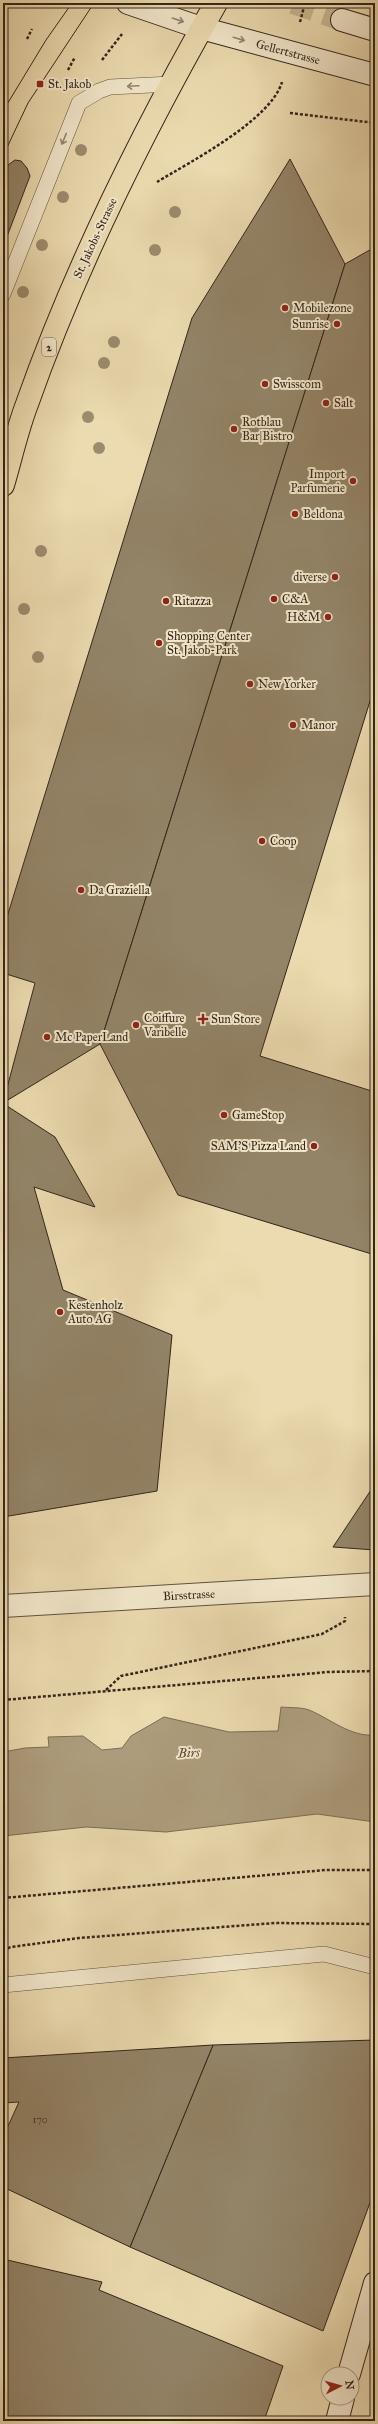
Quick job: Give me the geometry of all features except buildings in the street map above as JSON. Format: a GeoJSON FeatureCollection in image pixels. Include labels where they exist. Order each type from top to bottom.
{"type":"FeatureCollection","features":[{"type":"Feature","properties":{"kind":"main road","name":"St. Jakobs-Strasse"},"geometry":{"type":"LineString","coordinates":[[3,485],[26,405],[78,273],[172,84],[201,28],[216,3]]}},
{"type":"Feature","properties":{"kind":"main road","name":"Gellertstrasse"},"geometry":{"type":"LineString","coordinates":[[135,6],[201,28],[291,54],[375,75]]}},
{"type":"Feature","properties":{"kind":"main road"},"geometry":{"type":"LineString","coordinates":[[342,20],[375,30]]}},
{"type":"Feature","properties":{"kind":"main road","name":"Birsstrasse"},"geometry":{"type":"LineString","coordinates":[[3,1606],[375,1584]]}},
{"type":"Feature","properties":{"kind":"main road"},"geometry":{"type":"LineString","coordinates":[[351,2366],[375,2283]]}},
{"type":"Feature","properties":{"kind":"main road"},"geometry":{"type":"LineString","coordinates":[[337,2421],[341,2406]]}},
{"type":"Feature","properties":{"kind":"lane"},"geometry":{"type":"LineString","coordinates":[[3,294],[79,103],[99,91],[110,87],[172,84]]}},
{"type":"Feature","properties":{"kind":"lane"},"geometry":{"type":"LineString","coordinates":[[3,1985],[324,1954],[375,1967]]}},
{"type":"Feature","properties":{"kind":"path"},"geometry":{"type":"LineString","coordinates":[[101,61],[135,6]]}},
{"type":"Feature","properties":{"kind":"path"},"geometry":{"type":"LineString","coordinates":[[27,39],[32,29]]}},
{"type":"Feature","properties":{"kind":"path"},"geometry":{"type":"LineString","coordinates":[[151,186],[230,136],[266,108],[281,87],[291,54]]}},
{"type":"Feature","properties":{"kind":"path"},"geometry":{"type":"LineString","coordinates":[[68,70],[75,57]]}},
{"type":"Feature","properties":{"kind":"path"},"geometry":{"type":"LineString","coordinates":[[290,112],[375,123]]}},
{"type":"Feature","properties":{"kind":"path"},"geometry":{"type":"LineString","coordinates":[[106,1690],[120,1676],[322,1634],[345,1621]]}},
{"type":"Feature","properties":{"kind":"path"},"geometry":{"type":"LineString","coordinates":[[3,1700],[328,1672],[375,1671]]}},
{"type":"Feature","properties":{"kind":"path"},"geometry":{"type":"LineString","coordinates":[[3,1898],[325,1870],[375,1870]]}},
{"type":"Feature","properties":{"kind":"path"},"geometry":{"type":"LineString","coordinates":[[3,1950],[11,1947],[79,1938],[275,1922],[375,1924]]}},
{"type":"Feature","properties":{"kind":"water","name":"Birs"},"geometry":{"type":"Polygon","coordinates":[[[281,1707],[306,1709],[341,1727],[357,1733],[375,1735],[375,1822],[317,1814],[166,1832],[86,1827],[3,1836],[3,1752],[25,1748],[49,1747],[48,1737],[83,1736],[102,1750],[122,1748],[131,1736],[164,1717],[229,1732],[278,1731],[281,1707]]]}},
{"type":"Feature","properties":{"kind":"tunnel"},"geometry":{"type":"LineString","coordinates":[[293,3],[342,20]]}},
{"type":"Feature","properties":{"kind":"tram line"},"geometry":{"type":"LineString","coordinates":[[3,111],[46,40],[72,3]]}},
{"type":"Feature","properties":{"kind":"tram line"},"geometry":{"type":"LineString","coordinates":[[3,156],[28,103],[94,3]]}},
{"type":"Feature","properties":{"kind":"place","name":"St. Jakob"},"geometry":{"type":"Point","coordinates":[40,84]}},
{"type":"Feature","properties":{"kind":"place","name":"Mobilezone"},"geometry":{"type":"Point","coordinates":[285,308]}},
{"type":"Feature","properties":{"kind":"place","name":"Sunrise"},"geometry":{"type":"Point","coordinates":[337,324]}},
{"type":"Feature","properties":{"kind":"place","name":"Swisscom"},"geometry":{"type":"Point","coordinates":[265,384]}},
{"type":"Feature","properties":{"kind":"place","name":"Salt"},"geometry":{"type":"Point","coordinates":[326,403]}},
{"type":"Feature","properties":{"kind":"place","name":"Rotblau Bar|Bistro"},"geometry":{"type":"Point","coordinates":[234,429]}},
{"type":"Feature","properties":{"kind":"place","name":"Import Parfumerie"},"geometry":{"type":"Point","coordinates":[353,481]}},
{"type":"Feature","properties":{"kind":"place","name":"Beldona"},"geometry":{"type":"Point","coordinates":[295,514]}},
{"type":"Feature","properties":{"kind":"place","name":"diverse"},"geometry":{"type":"Point","coordinates":[335,577]}},
{"type":"Feature","properties":{"kind":"place","name":"C&A"},"geometry":{"type":"Point","coordinates":[274,599]}},
{"type":"Feature","properties":{"kind":"place","name":"Ritazza"},"geometry":{"type":"Point","coordinates":[166,601]}},
{"type":"Feature","properties":{"kind":"place","name":"H&M"},"geometry":{"type":"Point","coordinates":[328,617]}},
{"type":"Feature","properties":{"kind":"place","name":"Shopping Center St. Jakob-Park"},"geometry":{"type":"Point","coordinates":[159,643]}},
{"type":"Feature","properties":{"kind":"place","name":"New Yorker"},"geometry":{"type":"Point","coordinates":[250,684]}},
{"type":"Feature","properties":{"kind":"place","name":"Manor"},"geometry":{"type":"Point","coordinates":[293,725]}},
{"type":"Feature","properties":{"kind":"place","name":"Coop"},"geometry":{"type":"Point","coordinates":[262,841]}},
{"type":"Feature","properties":{"kind":"place","name":"Da Graziella"},"geometry":{"type":"Point","coordinates":[81,890]}},
{"type":"Feature","properties":{"kind":"place","name":"Sun Store"},"geometry":{"type":"Point","coordinates":[203,1019]}},
{"type":"Feature","properties":{"kind":"place","name":"Coiffure Varibelle"},"geometry":{"type":"Point","coordinates":[136,1025]}},
{"type":"Feature","properties":{"kind":"place","name":"Mc PaperLand"},"geometry":{"type":"Point","coordinates":[47,1037]}},
{"type":"Feature","properties":{"kind":"place","name":"GameStop"},"geometry":{"type":"Point","coordinates":[224,1115]}},
{"type":"Feature","properties":{"kind":"place","name":"SAM'S Pizza Land"},"geometry":{"type":"Point","coordinates":[314,1146]}},
{"type":"Feature","properties":{"kind":"place","name":"Kestenholz Auto AG"},"geometry":{"type":"Point","coordinates":[60,1312]}}]}
